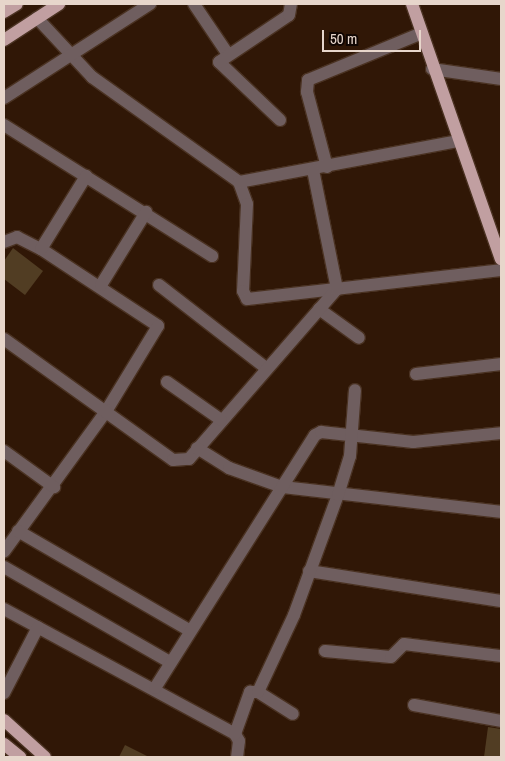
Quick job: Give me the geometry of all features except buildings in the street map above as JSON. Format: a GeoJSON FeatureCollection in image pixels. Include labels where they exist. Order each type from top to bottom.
{"type":"FeatureCollection","features":[{"type":"Feature","properties":{"kind":"main road"},"geometry":{"type":"LineString","coordinates":[[4,12],[17,4]]}},
{"type":"Feature","properties":{"kind":"main road"},"geometry":{"type":"LineString","coordinates":[[4,40],[59,4]]}},
{"type":"Feature","properties":{"kind":"main road"},"geometry":{"type":"LineString","coordinates":[[412,4],[432,69],[501,259]]}},
{"type":"Feature","properties":{"kind":"main road"},"geometry":{"type":"LineString","coordinates":[[4,720],[45,757]]}},
{"type":"Feature","properties":{"kind":"main road"},"geometry":{"type":"LineString","coordinates":[[4,744],[20,757]]}},
{"type":"Feature","properties":{"kind":"street"},"geometry":{"type":"LineString","coordinates":[[4,98],[150,4]]}},
{"type":"Feature","properties":{"kind":"street"},"geometry":{"type":"LineString","coordinates":[[194,4],[227,53]]}},
{"type":"Feature","properties":{"kind":"street"},"geometry":{"type":"LineString","coordinates":[[280,120],[220,67],[220,57],[289,15],[291,4]]}},
{"type":"Feature","properties":{"kind":"street"},"geometry":{"type":"LineString","coordinates":[[37,18],[69,55],[127,105],[239,182],[247,204],[243,291],[246,298],[501,270]]}},
{"type":"Feature","properties":{"kind":"street"},"geometry":{"type":"LineString","coordinates":[[327,167],[307,92],[308,80],[422,33]]}},
{"type":"Feature","properties":{"kind":"street"},"geometry":{"type":"LineString","coordinates":[[432,69],[501,79]]}},
{"type":"Feature","properties":{"kind":"street"},"geometry":{"type":"LineString","coordinates":[[4,125],[146,212],[212,256]]}},
{"type":"Feature","properties":{"kind":"street"},"geometry":{"type":"LineString","coordinates":[[239,182],[313,170],[458,141]]}},
{"type":"Feature","properties":{"kind":"street"},"geometry":{"type":"LineString","coordinates":[[313,170],[337,289]]}},
{"type":"Feature","properties":{"kind":"street"},"geometry":{"type":"LineString","coordinates":[[41,249],[86,176]]}},
{"type":"Feature","properties":{"kind":"street"},"geometry":{"type":"LineString","coordinates":[[101,285],[146,212]]}},
{"type":"Feature","properties":{"kind":"street"},"geometry":{"type":"LineString","coordinates":[[4,242],[17,237],[41,249],[101,285],[158,326],[107,410],[54,487],[18,531],[4,552]]}},
{"type":"Feature","properties":{"kind":"street"},"geometry":{"type":"LineString","coordinates":[[159,284],[266,368]]}},
{"type":"Feature","properties":{"kind":"street"},"geometry":{"type":"LineString","coordinates":[[4,339],[107,410],[173,460],[184,461],[337,289]]}},
{"type":"Feature","properties":{"kind":"street"},"geometry":{"type":"LineString","coordinates":[[319,309],[359,338]]}},
{"type":"Feature","properties":{"kind":"street"},"geometry":{"type":"LineString","coordinates":[[416,374],[501,364]]}},
{"type":"Feature","properties":{"kind":"street"},"geometry":{"type":"LineString","coordinates":[[166,382],[222,420]]}},
{"type":"Feature","properties":{"kind":"street"},"geometry":{"type":"LineString","coordinates":[[258,692],[309,571],[338,495],[353,438],[356,390]]}},
{"type":"Feature","properties":{"kind":"street"},"geometry":{"type":"LineString","coordinates":[[154,688],[189,630],[315,435],[321,432],[353,438],[429,442],[501,433]]}},
{"type":"Feature","properties":{"kind":"street"},"geometry":{"type":"LineString","coordinates":[[197,448],[229,468],[282,487],[338,495],[501,512]]}},
{"type":"Feature","properties":{"kind":"street"},"geometry":{"type":"LineString","coordinates":[[4,451],[54,487]]}},
{"type":"Feature","properties":{"kind":"street"},"geometry":{"type":"LineString","coordinates":[[18,531],[189,630]]}},
{"type":"Feature","properties":{"kind":"street"},"geometry":{"type":"LineString","coordinates":[[4,566],[170,662]]}},
{"type":"Feature","properties":{"kind":"street"},"geometry":{"type":"LineString","coordinates":[[309,571],[501,601]]}},
{"type":"Feature","properties":{"kind":"street"},"geometry":{"type":"LineString","coordinates":[[4,609],[154,688],[235,734],[239,741],[237,757]]}},
{"type":"Feature","properties":{"kind":"street"},"geometry":{"type":"LineString","coordinates":[[4,693],[38,627]]}},
{"type":"Feature","properties":{"kind":"street"},"geometry":{"type":"LineString","coordinates":[[325,651],[393,657],[404,644],[501,656]]}},
{"type":"Feature","properties":{"kind":"street"},"geometry":{"type":"LineString","coordinates":[[235,734],[250,692],[258,692],[293,714]]}},
{"type":"Feature","properties":{"kind":"street"},"geometry":{"type":"LineString","coordinates":[[414,705],[501,721]]}}]}
